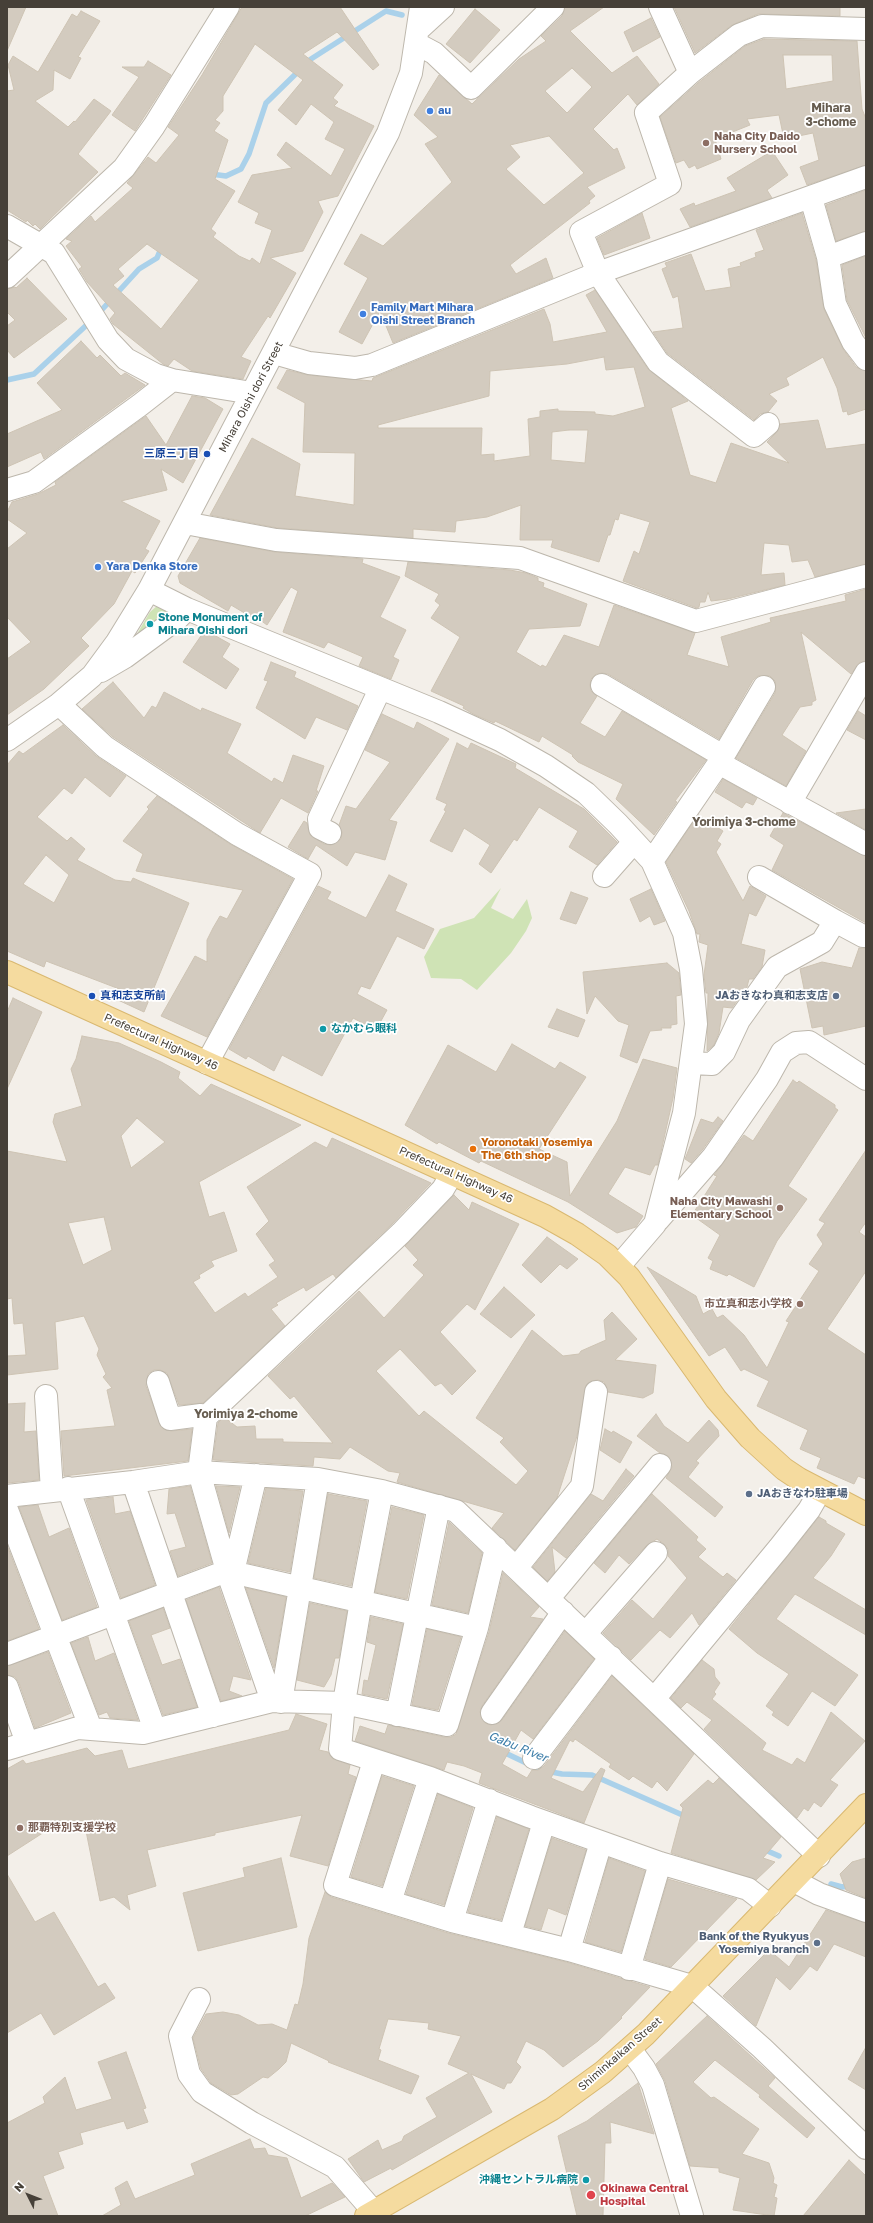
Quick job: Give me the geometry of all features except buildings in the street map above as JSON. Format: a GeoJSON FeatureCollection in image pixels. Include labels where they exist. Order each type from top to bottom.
{"type":"FeatureCollection","features":[{"type":"Feature","properties":{"kind":"main road","name":"Prefectural Highway 46"},"geometry":{"type":"LineString","coordinates":[[7,972],[452,1174],[564,1226],[590,1242],[619,1266],[638,1287],[732,1419],[784,1468],[820,1491],[866,1514]]}},
{"type":"Feature","properties":{"kind":"main road","name":"Shiminkaikan Street"},"geometry":{"type":"LineString","coordinates":[[370,2214],[552,2109],[580,2091],[630,2049],[819,1856],[866,1805]]}},
{"type":"Feature","properties":{"kind":"street"},"geometry":{"type":"LineString","coordinates":[[7,277],[43,246],[124,168],[154,126],[228,7]]}},
{"type":"Feature","properties":{"kind":"street","name":"Mihara Oishi dori Street"},"geometry":{"type":"LineString","coordinates":[[7,740],[58,704],[92,676],[117,642],[149,590],[274,353],[396,116],[411,73],[418,37],[421,7]]}},
{"type":"Feature","properties":{"kind":"street"},"geometry":{"type":"LineString","coordinates":[[443,7],[418,37],[471,88],[553,7]]}},
{"type":"Feature","properties":{"kind":"street"},"geometry":{"type":"LineString","coordinates":[[660,7],[690,73]]}},
{"type":"Feature","properties":{"kind":"street"},"geometry":{"type":"LineString","coordinates":[[768,424],[754,436],[658,362],[598,273],[580,232],[670,184],[646,113],[690,73],[739,35],[762,26],[866,29]]}},
{"type":"Feature","properties":{"kind":"street"},"geometry":{"type":"LineString","coordinates":[[274,353],[308,363],[355,368],[372,365],[598,273],[811,198],[866,177]]}},
{"type":"Feature","properties":{"kind":"street"},"geometry":{"type":"LineString","coordinates":[[811,198],[828,257],[835,304],[853,342],[866,359]]}},
{"type":"Feature","properties":{"kind":"street"},"geometry":{"type":"LineString","coordinates":[[7,226],[54,253],[108,340],[126,359],[156,375],[172,380],[252,393]]}},
{"type":"Feature","properties":{"kind":"street"},"geometry":{"type":"LineString","coordinates":[[828,257],[866,243]]}},
{"type":"Feature","properties":{"kind":"street"},"geometry":{"type":"LineString","coordinates":[[7,490],[34,482],[172,380]]}},
{"type":"Feature","properties":{"kind":"street"},"geometry":{"type":"LineString","coordinates":[[185,523],[276,540],[520,558],[696,621],[866,576]]}},
{"type":"Feature","properties":{"kind":"street"},"geometry":{"type":"LineString","coordinates":[[149,590],[187,609],[500,740],[546,766],[586,794],[618,824],[633,843],[652,861],[684,933],[691,969],[696,1024],[684,1113],[655,1224]]}},
{"type":"Feature","properties":{"kind":"street"},"geometry":{"type":"LineString","coordinates":[[92,676],[125,657],[178,618],[187,609]]}},
{"type":"Feature","properties":{"kind":"street"},"geometry":{"type":"LineString","coordinates":[[790,803],[866,673]]}},
{"type":"Feature","properties":{"kind":"street"},"geometry":{"type":"LineString","coordinates":[[602,685],[790,803],[866,844]]}},
{"type":"Feature","properties":{"kind":"street"},"geometry":{"type":"LineString","coordinates":[[652,861],[721,760],[764,687]]}},
{"type":"Feature","properties":{"kind":"street"},"geometry":{"type":"LineString","coordinates":[[330,833],[320,828],[319,818],[380,689]]}},
{"type":"Feature","properties":{"kind":"street"},"geometry":{"type":"LineString","coordinates":[[58,704],[105,747],[237,834],[310,874],[207,1063]]}},
{"type":"Feature","properties":{"kind":"street"},"geometry":{"type":"LineString","coordinates":[[604,876],[633,843]]}},
{"type":"Feature","properties":{"kind":"street"},"geometry":{"type":"LineString","coordinates":[[759,878],[863,936]]}},
{"type":"Feature","properties":{"kind":"street"},"geometry":{"type":"LineString","coordinates":[[691,1063],[712,1064],[724,1052],[739,1020],[777,967],[822,942],[835,921]]}},
{"type":"Feature","properties":{"kind":"street"},"geometry":{"type":"LineString","coordinates":[[619,1266],[713,1157],[767,1078],[782,1052],[796,1043],[808,1042],[866,1079]]}},
{"type":"Feature","properties":{"kind":"street"},"geometry":{"type":"LineString","coordinates":[[277,1702],[230,1571],[199,1472],[206,1417],[401,1233],[443,1189],[452,1174]]}},
{"type":"Feature","properties":{"kind":"street"},"geometry":{"type":"LineString","coordinates":[[158,1382],[170,1419],[201,1415],[206,1417]]}},
{"type":"Feature","properties":{"kind":"street"},"geometry":{"type":"LineString","coordinates":[[517,1567],[582,1486],[596,1392]]}},
{"type":"Feature","properties":{"kind":"street"},"geometry":{"type":"LineString","coordinates":[[46,1396],[60,1490],[113,1614],[155,1730]]}},
{"type":"Feature","properties":{"kind":"street"},"geometry":{"type":"LineString","coordinates":[[492,1713],[556,1605],[660,1465]]}},
{"type":"Feature","properties":{"kind":"street"},"geometry":{"type":"LineString","coordinates":[[7,1496],[133,1482],[199,1472],[318,1479],[382,1491],[456,1511],[517,1567],[819,1856]]}},
{"type":"Feature","properties":{"kind":"street"},"geometry":{"type":"LineString","coordinates":[[230,1571],[256,1475]]}},
{"type":"Feature","properties":{"kind":"street"},"geometry":{"type":"LineString","coordinates":[[277,1702],[300,1587],[318,1479]]}},
{"type":"Feature","properties":{"kind":"street"},"geometry":{"type":"LineString","coordinates":[[133,1482],[213,1716]]}},
{"type":"Feature","properties":{"kind":"street"},"geometry":{"type":"LineString","coordinates":[[382,1491],[361,1601],[344,1703],[340,1748],[374,1761],[430,1778],[544,1822],[601,1842],[748,1889],[770,1906]]}},
{"type":"Feature","properties":{"kind":"street"},"geometry":{"type":"LineString","coordinates":[[654,1699],[810,1510],[820,1491]]}},
{"type":"Feature","properties":{"kind":"street"},"geometry":{"type":"LineString","coordinates":[[397,1715],[438,1506]]}},
{"type":"Feature","properties":{"kind":"street"},"geometry":{"type":"LineString","coordinates":[[7,1510],[91,1729]]}},
{"type":"Feature","properties":{"kind":"street"},"geometry":{"type":"LineString","coordinates":[[7,1687],[17,1746],[78,1728],[143,1733],[277,1702],[344,1703],[447,1725],[477,1628],[496,1548]]}},
{"type":"Feature","properties":{"kind":"street"},"geometry":{"type":"LineString","coordinates":[[586,1633],[656,1553]]}},
{"type":"Feature","properties":{"kind":"street"},"geometry":{"type":"LineString","coordinates":[[7,1654],[170,1592],[230,1571],[477,1628]]}},
{"type":"Feature","properties":{"kind":"street"},"geometry":{"type":"LineString","coordinates":[[534,1758],[611,1657]]}},
{"type":"Feature","properties":{"kind":"street"},"geometry":{"type":"LineString","coordinates":[[374,1761],[335,1884],[452,1921],[510,1934],[692,1986],[762,2048],[866,2148]]}},
{"type":"Feature","properties":{"kind":"street"},"geometry":{"type":"LineString","coordinates":[[390,1902],[430,1778]]}},
{"type":"Feature","properties":{"kind":"street"},"geometry":{"type":"LineString","coordinates":[[452,1921],[489,1800]]}},
{"type":"Feature","properties":{"kind":"street"},"geometry":{"type":"LineString","coordinates":[[510,1934],[544,1822]]}},
{"type":"Feature","properties":{"kind":"street"},"geometry":{"type":"LineString","coordinates":[[569,1950],[601,1842]]}},
{"type":"Feature","properties":{"kind":"street"},"geometry":{"type":"LineString","coordinates":[[629,1969],[660,1862]]}},
{"type":"Feature","properties":{"kind":"street"},"geometry":{"type":"LineString","coordinates":[[794,1881],[819,1894],[866,1911]]}},
{"type":"Feature","properties":{"kind":"street"},"geometry":{"type":"LineString","coordinates":[[199,1998],[180,2036],[189,2074],[202,2092],[252,2122],[335,2167],[370,2214]]}},
{"type":"Feature","properties":{"kind":"street"},"geometry":{"type":"LineString","coordinates":[[630,2049],[644,2068],[653,2085],[692,2216]]}},
{"type":"Feature","properties":{"kind":"green space"},"geometry":{"type":"Polygon","coordinates":[[[157,606],[161,606],[166,609],[168,615],[134,639],[150,612],[157,606]]]}},
{"type":"Feature","properties":{"kind":"green space"},"geometry":{"type":"Polygon","coordinates":[[[501,888],[491,908],[513,919],[527,899],[532,918],[526,931],[511,953],[477,990],[461,979],[431,978],[424,957],[440,929],[474,918],[501,888]]]}},
{"type":"Feature","properties":{"kind":"waterway"},"geometry":{"type":"LineString","coordinates":[[211,174],[226,176],[241,169],[249,154],[266,103],[311,59],[386,11],[402,15]]}},
{"type":"Feature","properties":{"kind":"waterway"},"geometry":{"type":"LineString","coordinates":[[98,314],[139,269],[157,258],[162,246]]}},
{"type":"Feature","properties":{"kind":"waterway"},"geometry":{"type":"LineString","coordinates":[[7,380],[34,374],[92,320]]}},
{"type":"Feature","properties":{"kind":"waterway","name":"Gabu River"},"geometry":{"type":"LineString","coordinates":[[501,1751],[541,1770],[562,1774],[592,1775],[687,1817]]}},
{"type":"Feature","properties":{"kind":"waterway","name":"Gabu River"},"geometry":{"type":"LineString","coordinates":[[763,1849],[779,1856]]}},
{"type":"Feature","properties":{"kind":"waterway","name":"Gabu River"},"geometry":{"type":"LineString","coordinates":[[831,1884],[842,1887],[866,1883]]}},
{"type":"Feature","properties":{"kind":"place","name":"au"},"geometry":{"type":"Point","coordinates":[430,111]}},
{"type":"Feature","properties":{"kind":"place","name":"Naha City Daido Nursery School"},"geometry":{"type":"Point","coordinates":[706,143]}},
{"type":"Feature","properties":{"kind":"place","name":"Family Mart Mihara Oishi Street Branch"},"geometry":{"type":"Point","coordinates":[363,314]}},
{"type":"Feature","properties":{"kind":"place","name":"三原三丁目"},"geometry":{"type":"Point","coordinates":[207,454]}},
{"type":"Feature","properties":{"kind":"place","name":"Yara Denka Store"},"geometry":{"type":"Point","coordinates":[98,567]}},
{"type":"Feature","properties":{"kind":"place","name":"Stone Monument of Mihara Oishi dori"},"geometry":{"type":"Point","coordinates":[150,624]}},
{"type":"Feature","properties":{"kind":"place","name":"真和志支所前"},"geometry":{"type":"Point","coordinates":[92,996]}},
{"type":"Feature","properties":{"kind":"place","name":"JAおきなわ真和志支店"},"geometry":{"type":"Point","coordinates":[836,996]}},
{"type":"Feature","properties":{"kind":"place","name":"なかむら眼科"},"geometry":{"type":"Point","coordinates":[323,1029]}},
{"type":"Feature","properties":{"kind":"place","name":"Yoronotaki Yosemiya The 6th shop"},"geometry":{"type":"Point","coordinates":[473,1149]}},
{"type":"Feature","properties":{"kind":"place","name":"Naha City Mawashi Elementary School"},"geometry":{"type":"Point","coordinates":[780,1208]}},
{"type":"Feature","properties":{"kind":"place","name":"市立真和志小学校"},"geometry":{"type":"Point","coordinates":[800,1304]}},
{"type":"Feature","properties":{"kind":"place","name":"JAおきなわ駐車場"},"geometry":{"type":"Point","coordinates":[749,1494]}},
{"type":"Feature","properties":{"kind":"place","name":"那覇特別支援学校"},"geometry":{"type":"Point","coordinates":[20,1828]}},
{"type":"Feature","properties":{"kind":"place","name":"Bank of the Ryukyus Yosemiya branch"},"geometry":{"type":"Point","coordinates":[817,1943]}},
{"type":"Feature","properties":{"kind":"place","name":"沖縄セントラル病院"},"geometry":{"type":"Point","coordinates":[586,2180]}},
{"type":"Feature","properties":{"kind":"place","name":"Okinawa Central Hospital"},"geometry":{"type":"Point","coordinates":[591,2195]}},
{"type":"Feature","properties":{"kind":"district","name":"Mihara 3-chome"},"geometry":{"type":"Point","coordinates":[831,115]}},
{"type":"Feature","properties":{"kind":"district","name":"Yorimiya 3-chome"},"geometry":{"type":"Point","coordinates":[744,822]}},
{"type":"Feature","properties":{"kind":"district","name":"Yorimiya 2-chome"},"geometry":{"type":"Point","coordinates":[246,1414]}}]}
